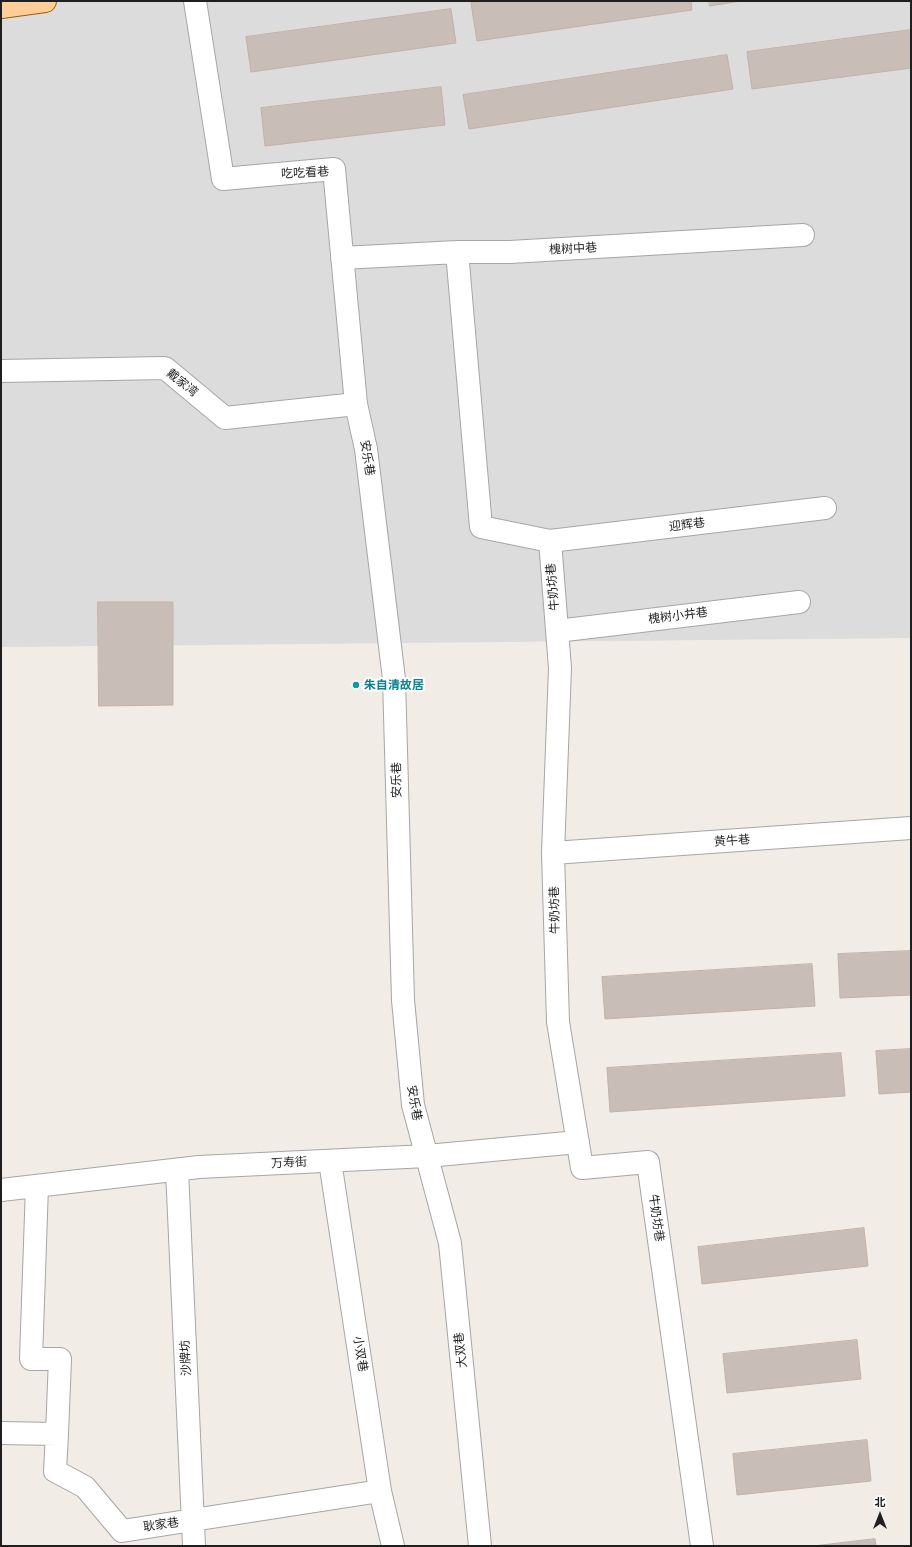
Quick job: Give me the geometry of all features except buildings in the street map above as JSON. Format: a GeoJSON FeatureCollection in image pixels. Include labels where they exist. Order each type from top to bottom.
{"type":"FeatureCollection","features":[{"type":"Feature","properties":{"kind":"main road"},"geometry":{"type":"LineString","coordinates":[[1,7],[45,1]]}},
{"type":"Feature","properties":{"kind":"lane","name":"吃吃看巷"},"geometry":{"type":"LineString","coordinates":[[195,1],[223,179],[334,169],[356,404]]}},
{"type":"Feature","properties":{"kind":"lane","name":"槐树中巷"},"geometry":{"type":"LineString","coordinates":[[342,258],[457,252],[510,252],[803,235]]}},
{"type":"Feature","properties":{"kind":"lane"},"geometry":{"type":"LineString","coordinates":[[457,252],[481,526],[550,541]]}},
{"type":"Feature","properties":{"kind":"lane","name":"戴家湾"},"geometry":{"type":"LineString","coordinates":[[1,371],[166,368],[225,418],[356,404]]}},
{"type":"Feature","properties":{"kind":"lane","name":"安乐巷"},"geometry":{"type":"LineString","coordinates":[[356,404],[366,449],[394,679],[402,1000],[413,1105],[427,1156]]}},
{"type":"Feature","properties":{"kind":"lane","name":"迎辉巷"},"geometry":{"type":"LineString","coordinates":[[550,541],[825,508]]}},
{"type":"Feature","properties":{"kind":"lane","name":"牛奶坊巷"},"geometry":{"type":"LineString","coordinates":[[550,541],[560,668],[553,853],[558,1022],[582,1168],[648,1162],[702,1546]]}},
{"type":"Feature","properties":{"kind":"lane","name":"槐树小井巷"},"geometry":{"type":"LineString","coordinates":[[557,631],[799,602]]}},
{"type":"Feature","properties":{"kind":"lane","name":"黄牛巷"},"geometry":{"type":"LineString","coordinates":[[553,853],[911,828]]}},
{"type":"Feature","properties":{"kind":"lane","name":"万寿街"},"geometry":{"type":"LineString","coordinates":[[1,1190],[199,1167],[427,1156],[578,1142]]}},
{"type":"Feature","properties":{"kind":"lane","name":"大双巷"},"geometry":{"type":"LineString","coordinates":[[427,1156],[450,1243],[480,1546]]}},
{"type":"Feature","properties":{"kind":"lane","name":"小双巷"},"geometry":{"type":"LineString","coordinates":[[330,1161],[380,1491],[394,1546]]}},
{"type":"Feature","properties":{"kind":"lane","name":"沙牌坊"},"geometry":{"type":"LineString","coordinates":[[177,1170],[194,1546]]}},
{"type":"Feature","properties":{"kind":"lane"},"geometry":{"type":"LineString","coordinates":[[1,1433],[57,1434],[60,1359],[31,1359],[37,1186]]}},
{"type":"Feature","properties":{"kind":"lane","name":"耿家巷"},"geometry":{"type":"LineString","coordinates":[[57,1434],[55,1471],[85,1487],[122,1531],[380,1491]]}},
{"type":"Feature","properties":{"kind":"shaded area"},"geometry":{"type":"Polygon","coordinates":[[[1,1],[911,1],[911,638],[1,647],[1,1]]]}},
{"type":"Feature","properties":{"kind":"place","name":"朱自清故居"},"geometry":{"type":"Point","coordinates":[356,685]}}]}
